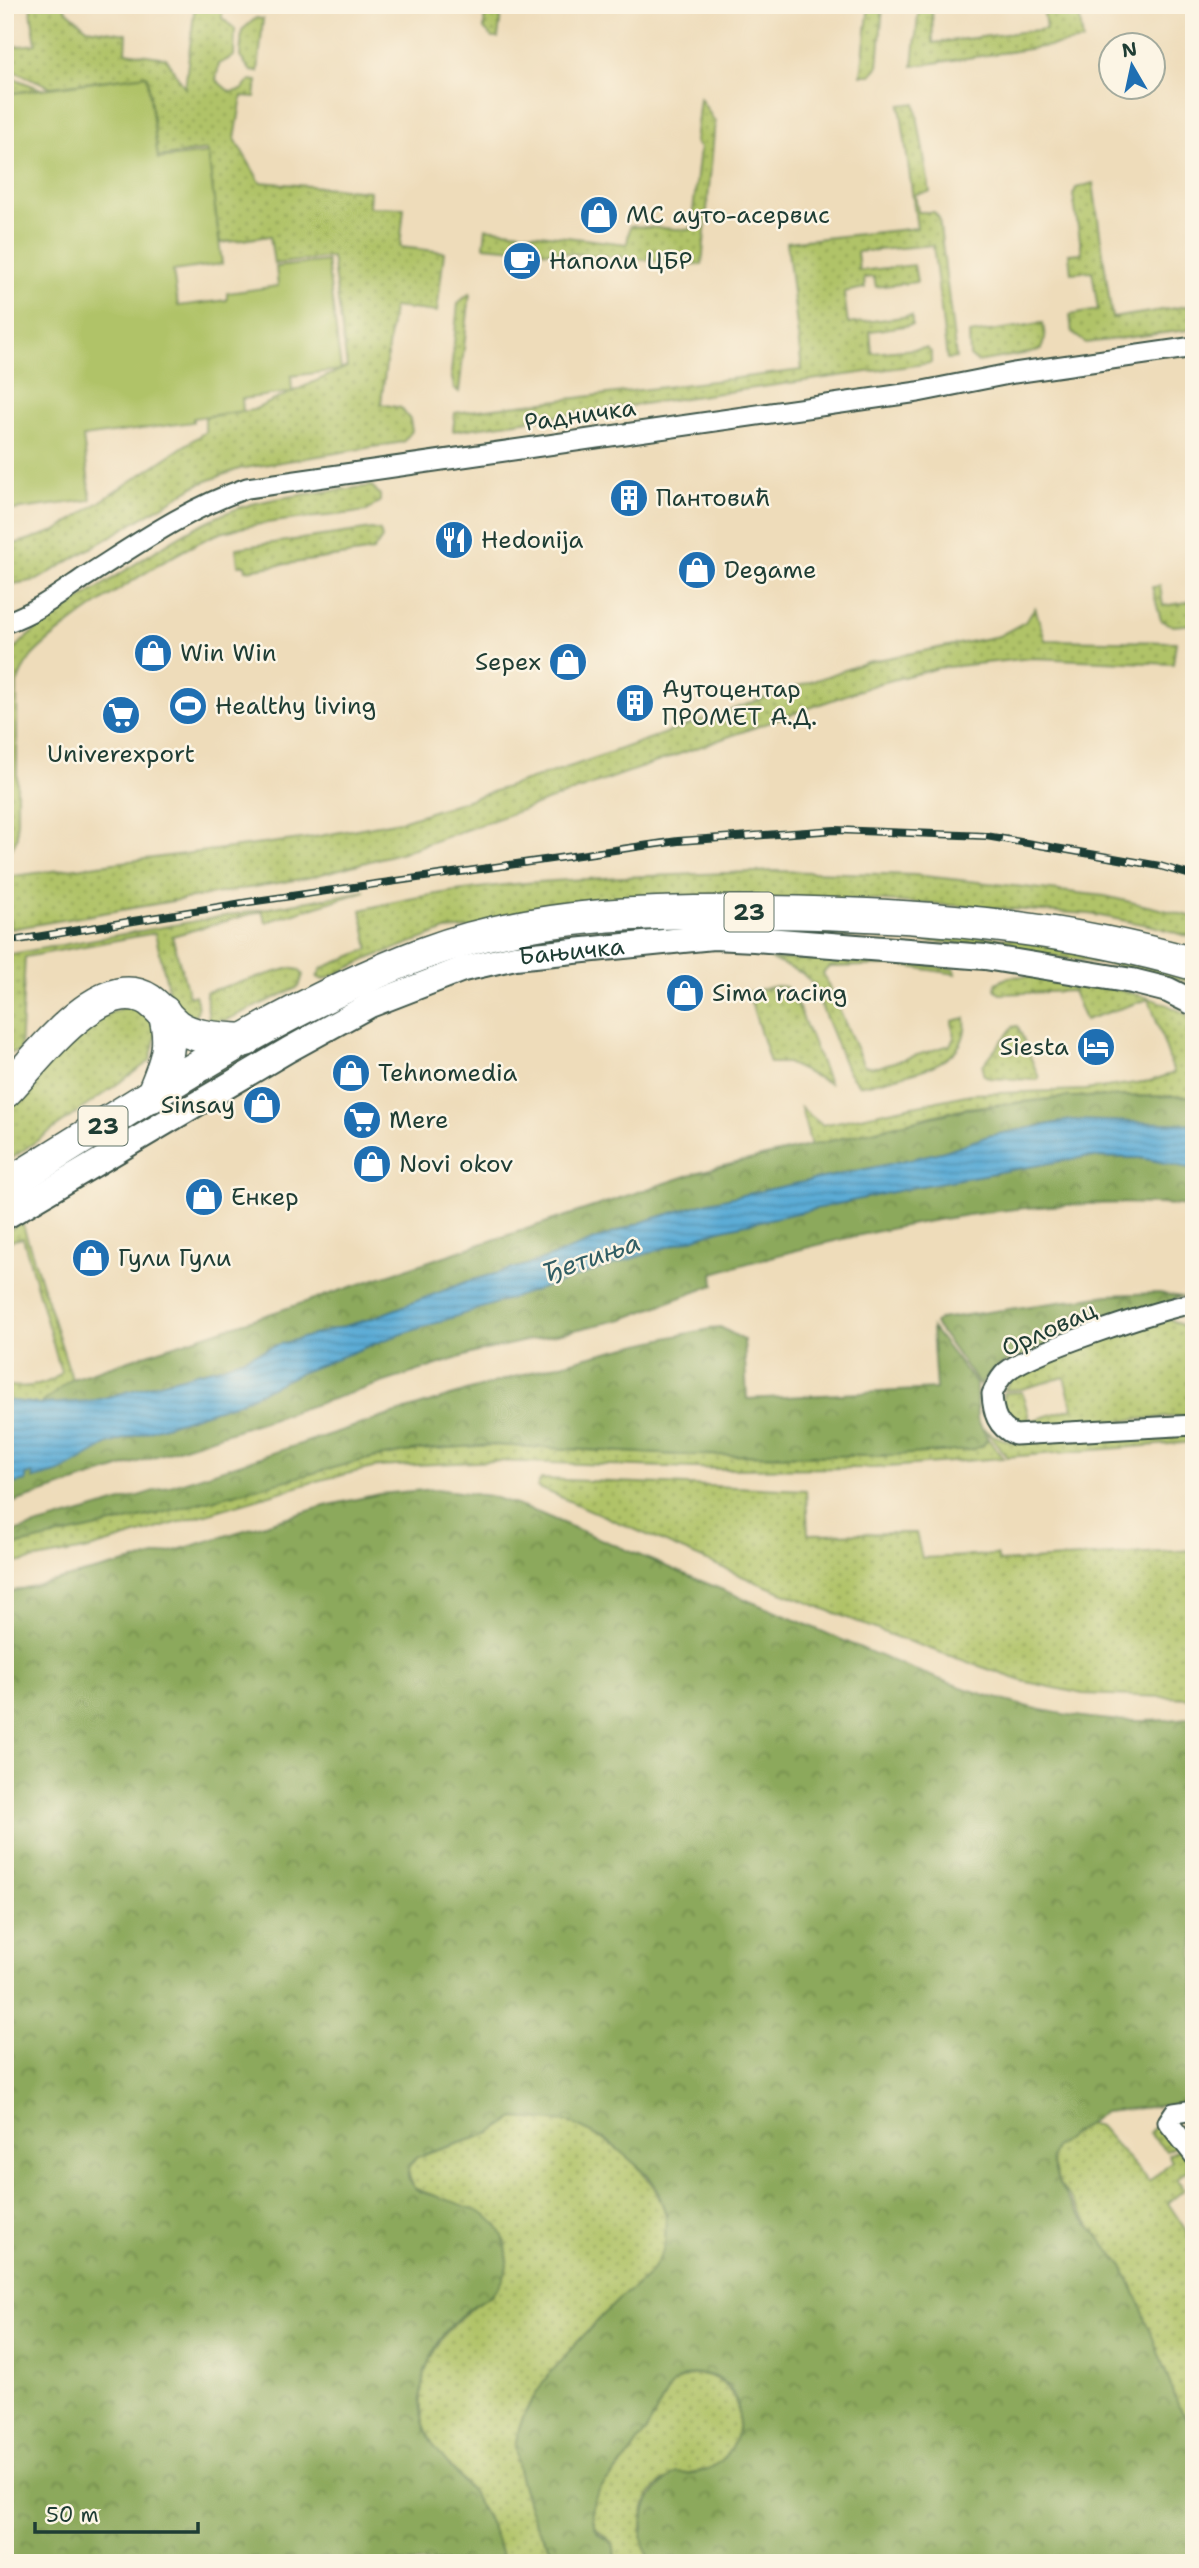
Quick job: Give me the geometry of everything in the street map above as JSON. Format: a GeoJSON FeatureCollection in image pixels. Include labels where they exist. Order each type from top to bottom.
{"type":"FeatureCollection","features":[{"type":"Feature","properties":{"kind":"main road","name":"23"},"geometry":{"type":"LineString","coordinates":[[5,1186],[246,1040],[334,992],[427,952],[490,932],[571,919],[730,912],[953,919],[1064,933],[1194,964]]}},
{"type":"Feature","properties":{"kind":"main road"},"geometry":{"type":"LineString","coordinates":[[5,1092],[86,1010],[108,996],[134,994],[147,999],[178,1026],[193,1033],[212,1038],[246,1040]]}},
{"type":"Feature","properties":{"kind":"main road"},"geometry":{"type":"LineString","coordinates":[[152,1096],[170,1051],[171,1035],[164,1012]]}},
{"type":"Feature","properties":{"kind":"main road"},"geometry":{"type":"LineString","coordinates":[[5,1062],[16,1064],[37,1059]]}},
{"type":"Feature","properties":{"kind":"street","name":"Радничка"},"geometry":{"type":"LineString","coordinates":[[5,623],[33,611],[182,516],[217,498],[247,488],[918,392],[1014,373],[1194,347]]}},
{"type":"Feature","properties":{"kind":"street","name":"Бањичка"},"geometry":{"type":"LineString","coordinates":[[5,1217],[288,1049],[370,1005],[463,969],[525,955],[713,937],[754,939],[985,957],[1132,981],[1168,990],[1194,1003]]}},
{"type":"Feature","properties":{"kind":"street","name":"Орловац"},"geometry":{"type":"LineString","coordinates":[[1194,1303],[1129,1322],[1026,1361],[1008,1370],[992,1394],[997,1420],[1005,1430],[1015,1435],[1194,1425]]}},
{"type":"Feature","properties":{"kind":"street"},"geometry":{"type":"LineString","coordinates":[[1194,2110],[1174,2113],[1168,2122],[1194,2155]]}},
{"type":"Feature","properties":{"kind":"green space"},"geometry":{"type":"Polygon","coordinates":[[[30,5],[65,5],[65,9],[87,28],[127,34],[126,52],[166,58],[185,88],[195,5],[222,5],[222,18],[235,29],[234,56],[219,64],[216,80],[230,92],[242,90],[250,80],[257,81],[255,97],[242,96],[235,139],[260,182],[370,191],[369,207],[404,208],[400,247],[444,252],[437,312],[393,307],[381,404],[401,408],[410,420],[412,431],[403,442],[239,469],[199,484],[37,580],[7,585],[5,547],[56,531],[205,432],[205,417],[253,410],[347,367],[332,257],[274,264],[270,236],[220,243],[207,150],[158,157],[147,75],[51,87],[16,72],[5,74],[5,48],[36,44],[30,5]]]}},
{"type":"Feature","properties":{"kind":"green space"},"geometry":{"type":"Polygon","coordinates":[[[485,5],[502,5],[498,38],[493,38],[484,29],[485,5]]]}},
{"type":"Feature","properties":{"kind":"green space"},"geometry":{"type":"Polygon","coordinates":[[[869,5],[883,5],[878,67],[871,75],[861,75],[869,5]]]}},
{"type":"Feature","properties":{"kind":"green space"},"geometry":{"type":"Polygon","coordinates":[[[932,5],[933,43],[1046,29],[1043,5],[1078,5],[1083,41],[913,66],[919,6],[932,5]]]}},
{"type":"Feature","properties":{"kind":"green space"},"geometry":{"type":"Polygon","coordinates":[[[256,18],[263,19],[258,72],[251,71],[240,57],[242,30],[256,18]]]}},
{"type":"Feature","properties":{"kind":"green space"},"geometry":{"type":"Polygon","coordinates":[[[147,75],[158,159],[208,153],[222,264],[173,271],[178,306],[227,300],[227,293],[278,286],[276,267],[327,261],[341,370],[291,376],[292,392],[242,399],[243,411],[193,418],[193,422],[83,437],[91,500],[5,511],[5,94],[147,75]]]}},
{"type":"Feature","properties":{"kind":"green space"},"geometry":{"type":"Polygon","coordinates":[[[16,79],[41,89],[5,94],[5,80],[16,79]]]}},
{"type":"Feature","properties":{"kind":"green space"},"geometry":{"type":"Polygon","coordinates":[[[700,98],[715,122],[702,265],[484,246],[486,228],[627,244],[630,226],[691,230],[700,148],[695,142],[700,98]]]}},
{"type":"Feature","properties":{"kind":"green space"},"geometry":{"type":"Polygon","coordinates":[[[915,103],[930,192],[915,194],[918,212],[934,212],[939,218],[956,358],[947,359],[933,245],[857,252],[859,271],[914,265],[917,282],[876,287],[874,277],[864,278],[865,288],[844,292],[848,324],[912,316],[912,325],[870,331],[872,353],[926,348],[931,352],[931,363],[453,431],[455,413],[802,370],[787,242],[917,228],[900,105],[915,103]]]}},
{"type":"Feature","properties":{"kind":"green space"},"geometry":{"type":"Polygon","coordinates":[[[1093,183],[1112,318],[1194,305],[1194,329],[1086,343],[1072,333],[1070,315],[1098,310],[1092,271],[1071,273],[1069,254],[1082,253],[1073,195],[1076,188],[1093,183]]]}},
{"type":"Feature","properties":{"kind":"green space"},"geometry":{"type":"Polygon","coordinates":[[[470,293],[459,392],[454,388],[451,373],[458,303],[470,293]]]}},
{"type":"Feature","properties":{"kind":"green space"},"geometry":{"type":"Polygon","coordinates":[[[1043,323],[1045,338],[1041,349],[1035,352],[977,362],[970,356],[969,334],[1043,323]]]}},
{"type":"Feature","properties":{"kind":"green space"},"geometry":{"type":"Polygon","coordinates":[[[372,486],[380,495],[380,501],[367,511],[259,524],[206,539],[124,586],[68,625],[32,656],[17,684],[17,838],[12,848],[5,850],[5,660],[27,637],[178,537],[216,517],[270,500],[372,486]]]}},
{"type":"Feature","properties":{"kind":"green space"},"geometry":{"type":"Polygon","coordinates":[[[372,529],[380,531],[382,538],[373,551],[246,570],[245,565],[238,565],[236,548],[372,529]]]}},
{"type":"Feature","properties":{"kind":"green space"},"geometry":{"type":"Polygon","coordinates":[[[1160,586],[1163,606],[1194,601],[1194,624],[1173,626],[1161,620],[1152,587],[1160,586]]]}},
{"type":"Feature","properties":{"kind":"green space"},"geometry":{"type":"Polygon","coordinates":[[[1035,607],[1045,640],[1176,642],[1173,664],[1032,658],[938,668],[877,684],[403,852],[307,878],[10,929],[5,877],[309,838],[405,820],[575,765],[867,662],[999,636],[1025,622],[1035,607]]]}},
{"type":"Feature","properties":{"kind":"green space"},"geometry":{"type":"Polygon","coordinates":[[[775,871],[915,875],[1105,896],[1194,917],[1194,938],[1153,926],[1090,914],[852,899],[446,930],[370,958],[323,980],[317,977],[322,968],[369,949],[361,910],[463,890],[514,884],[775,871]]]}},
{"type":"Feature","properties":{"kind":"green space"},"geometry":{"type":"Polygon","coordinates":[[[365,891],[266,922],[262,911],[172,936],[189,996],[195,995],[197,1001],[198,1010],[193,1019],[175,1005],[170,996],[155,933],[25,957],[20,1052],[5,1053],[5,955],[365,891]]]}},
{"type":"Feature","properties":{"kind":"green space"},"geometry":{"type":"Polygon","coordinates":[[[668,926],[667,932],[585,937],[530,944],[450,962],[5,1203],[254,1049],[319,1014],[386,984],[453,958],[521,939],[575,932],[668,926]]]}},
{"type":"Feature","properties":{"kind":"green space"},"geometry":{"type":"Polygon","coordinates":[[[766,926],[829,926],[1017,939],[1194,976],[1194,983],[1107,964],[969,944],[765,931],[766,926]]]}},
{"type":"Feature","properties":{"kind":"green space"},"geometry":{"type":"Polygon","coordinates":[[[770,959],[900,961],[954,969],[956,974],[897,965],[829,967],[823,973],[864,1066],[878,1067],[950,1045],[954,1038],[952,1021],[965,1018],[964,1035],[958,1048],[933,1066],[859,1085],[847,1070],[812,983],[802,973],[770,959]]]}},
{"type":"Feature","properties":{"kind":"green space"},"geometry":{"type":"Polygon","coordinates":[[[290,968],[299,970],[303,975],[299,987],[226,1020],[209,1022],[206,992],[290,968]]]}},
{"type":"Feature","properties":{"kind":"green space"},"geometry":{"type":"Polygon","coordinates":[[[1031,976],[1136,994],[1156,1000],[1194,1019],[1194,1096],[1068,1097],[964,1108],[811,1146],[801,1108],[822,1125],[971,1094],[1085,1090],[1150,1081],[1174,1073],[1149,999],[1085,1020],[1073,991],[1000,994],[995,989],[996,983],[1009,977],[1031,976]]]}},
{"type":"Feature","properties":{"kind":"green space"},"geometry":{"type":"Polygon","coordinates":[[[777,986],[786,987],[794,996],[829,1083],[787,1063],[770,1063],[748,992],[777,986]]]}},
{"type":"Feature","properties":{"kind":"green space"},"geometry":{"type":"Polygon","coordinates":[[[130,1005],[158,1025],[150,1061],[5,1163],[5,1105],[87,1022],[130,1005]]]}},
{"type":"Feature","properties":{"kind":"green space"},"geometry":{"type":"Polygon","coordinates":[[[1018,1026],[1039,1078],[989,1078],[983,1074],[983,1065],[1013,1027],[1018,1026]]]}},
{"type":"Feature","properties":{"kind":"green space"},"geometry":{"type":"Polygon","coordinates":[[[1194,1096],[1194,1124],[1071,1120],[988,1136],[945,1151],[885,1165],[709,1202],[648,1220],[537,1262],[466,1282],[370,1319],[277,1345],[223,1366],[93,1401],[41,1404],[72,1379],[702,1171],[966,1109],[1068,1097],[1194,1096]]]}},
{"type":"Feature","properties":{"kind":"green space"},"geometry":{"type":"Polygon","coordinates":[[[1084,1157],[1141,1158],[1194,1169],[1194,1206],[1133,1203],[1011,1210],[950,1218],[831,1242],[713,1273],[714,1285],[623,1319],[477,1352],[5,1505],[5,1486],[28,1474],[32,1473],[33,1479],[108,1444],[240,1402],[300,1373],[384,1340],[650,1251],[719,1230],[915,1187],[1084,1157]]]}},
{"type":"Feature","properties":{"kind":"green space"},"geometry":{"type":"Polygon","coordinates":[[[22,1222],[72,1379],[41,1404],[5,1400],[5,1385],[36,1385],[57,1377],[61,1372],[23,1238],[5,1242],[5,1233],[22,1222]]]}},
{"type":"Feature","properties":{"kind":"green space"},"geometry":{"type":"Polygon","coordinates":[[[1159,1293],[1181,1297],[1002,1364],[991,1371],[980,1386],[935,1324],[939,1319],[1108,1295],[1159,1293]]]}},
{"type":"Feature","properties":{"kind":"green space"},"geometry":{"type":"Polygon","coordinates":[[[1170,1319],[1194,1332],[1194,1415],[1023,1428],[1008,1419],[1003,1405],[1003,1393],[1022,1392],[1030,1421],[1073,1408],[1064,1377],[1022,1389],[1004,1390],[1015,1375],[1064,1354],[1170,1319]]]}},
{"type":"Feature","properties":{"kind":"green space"},"geometry":{"type":"Polygon","coordinates":[[[720,1327],[744,1340],[747,1399],[936,1389],[932,1328],[976,1384],[977,1419],[988,1439],[982,1446],[972,1450],[881,1456],[678,1455],[493,1445],[418,1450],[367,1459],[162,1513],[5,1548],[5,1534],[184,1482],[450,1396],[629,1347],[720,1327]]]}},
{"type":"Feature","properties":{"kind":"green space"},"geometry":{"type":"Polygon","coordinates":[[[984,1428],[992,1435],[1011,1442],[1194,1433],[1194,1442],[1007,1457],[984,1428]]]}},
{"type":"Feature","properties":{"kind":"green space"},"geometry":{"type":"Polygon","coordinates":[[[988,1439],[1003,1458],[875,1468],[723,1469],[494,1461],[377,1467],[320,1480],[89,1549],[5,1565],[5,1548],[367,1459],[418,1450],[493,1445],[678,1455],[881,1456],[982,1446],[988,1439]]]}},
{"type":"Feature","properties":{"kind":"green space"},"geometry":{"type":"Polygon","coordinates":[[[541,1479],[806,1490],[808,1534],[916,1533],[922,1558],[997,1555],[999,1562],[1194,1550],[1194,1698],[1083,1694],[1022,1681],[893,1636],[751,1580],[537,1487],[541,1479]]]}},
{"type":"Feature","properties":{"kind":"green space"},"geometry":{"type":"Polygon","coordinates":[[[436,1489],[490,1496],[539,1513],[889,1660],[988,1696],[1038,1709],[1090,1718],[1141,1721],[1194,1717],[1194,2102],[1104,2112],[1055,2147],[1051,2158],[1059,2184],[1069,2201],[1123,2266],[1180,2410],[1194,2428],[1194,2563],[651,2563],[645,2550],[642,2525],[649,2501],[665,2481],[676,2473],[700,2472],[718,2463],[731,2448],[738,2430],[738,2411],[733,2393],[721,2380],[698,2374],[687,2376],[673,2384],[625,2461],[597,2493],[592,2509],[595,2527],[614,2547],[615,2563],[565,2563],[545,2540],[528,2504],[516,2456],[521,2423],[530,2403],[558,2363],[622,2296],[645,2280],[661,2256],[665,2243],[666,2214],[656,2187],[648,2175],[608,2141],[569,2122],[515,2118],[491,2133],[417,2157],[408,2170],[411,2184],[419,2191],[461,2204],[493,2221],[506,2248],[506,2268],[499,2286],[488,2297],[466,2311],[446,2331],[426,2368],[421,2396],[421,2410],[427,2434],[481,2507],[504,2563],[5,2563],[5,1593],[171,1552],[325,1506],[379,1494],[436,1489]]]}},
{"type":"Feature","properties":{"kind":"green space"},"geometry":{"type":"Polygon","coordinates":[[[515,2118],[569,2122],[617,2149],[638,2167],[654,2188],[664,2210],[667,2233],[662,2255],[647,2277],[622,2296],[564,2358],[535,2395],[520,2426],[518,2461],[528,2505],[545,2540],[565,2563],[504,2563],[479,2504],[433,2445],[423,2423],[420,2401],[430,2358],[442,2339],[474,2306],[493,2294],[494,2223],[484,2215],[414,2188],[407,2170],[417,2157],[491,2133],[515,2118]]]}},
{"type":"Feature","properties":{"kind":"green space"},"geometry":{"type":"Polygon","coordinates":[[[1087,2123],[1099,2126],[1149,2182],[1172,2161],[1168,2155],[1179,2149],[1192,2166],[1176,2179],[1185,2189],[1168,2203],[1191,2238],[1194,2236],[1194,2428],[1180,2411],[1160,2358],[1086,2218],[1059,2184],[1051,2158],[1055,2147],[1087,2123]]]}},
{"type":"Feature","properties":{"kind":"green space"},"geometry":{"type":"Polygon","coordinates":[[[1156,2125],[1177,2145],[1166,2151],[1149,2133],[1156,2125]]]}},
{"type":"Feature","properties":{"kind":"green space"},"geometry":{"type":"Polygon","coordinates":[[[696,2374],[722,2383],[731,2393],[739,2419],[734,2446],[718,2464],[666,2480],[650,2496],[645,2507],[642,2530],[646,2553],[651,2563],[615,2563],[614,2547],[594,2522],[595,2496],[632,2452],[658,2405],[672,2386],[683,2378],[696,2374]]]}},
{"type":"Feature","properties":{"kind":"water","name":"Ђетиња"},"geometry":{"type":"Polygon","coordinates":[[[1071,1120],[1194,1124],[1194,1169],[1141,1158],[1084,1157],[915,1187],[719,1230],[384,1340],[300,1373],[240,1402],[108,1444],[60,1472],[34,1479],[32,1473],[26,1475],[26,1481],[5,1486],[5,1400],[41,1404],[93,1401],[223,1366],[277,1345],[370,1319],[466,1282],[537,1262],[648,1220],[709,1202],[885,1165],[945,1151],[988,1136],[1071,1120]]]}},
{"type":"Feature","properties":{"kind":"railway"},"geometry":{"type":"LineString","coordinates":[[18,940],[249,902],[678,841],[835,830],[986,836],[1160,866],[1194,876]]}},
{"type":"Feature","properties":{"kind":"place","name":"МС ауто-асервис"},"geometry":{"type":"Point","coordinates":[599,215]}},
{"type":"Feature","properties":{"kind":"place","name":"Наполи ЦБР"},"geometry":{"type":"Point","coordinates":[522,261]}},
{"type":"Feature","properties":{"kind":"place","name":"Пантовић"},"geometry":{"type":"Point","coordinates":[629,498]}},
{"type":"Feature","properties":{"kind":"place","name":"Hedonija"},"geometry":{"type":"Point","coordinates":[454,540]}},
{"type":"Feature","properties":{"kind":"place","name":"Degame"},"geometry":{"type":"Point","coordinates":[697,570]}},
{"type":"Feature","properties":{"kind":"place","name":"Win Win"},"geometry":{"type":"Point","coordinates":[153,653]}},
{"type":"Feature","properties":{"kind":"place","name":"Sepex"},"geometry":{"type":"Point","coordinates":[568,662]}},
{"type":"Feature","properties":{"kind":"place","name":"Аутоцентар ПРОМЕТ А.Д."},"geometry":{"type":"Point","coordinates":[635,703]}},
{"type":"Feature","properties":{"kind":"place","name":"Healthy living"},"geometry":{"type":"Point","coordinates":[188,706]}},
{"type":"Feature","properties":{"kind":"place","name":"Univerexport"},"geometry":{"type":"Point","coordinates":[121,715]}},
{"type":"Feature","properties":{"kind":"place","name":"Sima racing"},"geometry":{"type":"Point","coordinates":[685,993]}},
{"type":"Feature","properties":{"kind":"place","name":"Siesta"},"geometry":{"type":"Point","coordinates":[1096,1047]}},
{"type":"Feature","properties":{"kind":"place","name":"Tehnomedia"},"geometry":{"type":"Point","coordinates":[351,1073]}},
{"type":"Feature","properties":{"kind":"place","name":"Sinsay"},"geometry":{"type":"Point","coordinates":[262,1105]}},
{"type":"Feature","properties":{"kind":"place","name":"Mere"},"geometry":{"type":"Point","coordinates":[362,1120]}},
{"type":"Feature","properties":{"kind":"place","name":"Novi okov"},"geometry":{"type":"Point","coordinates":[372,1164]}},
{"type":"Feature","properties":{"kind":"place","name":"Енкер"},"geometry":{"type":"Point","coordinates":[204,1197]}},
{"type":"Feature","properties":{"kind":"place","name":"Гули Гули"},"geometry":{"type":"Point","coordinates":[91,1258]}}]}
